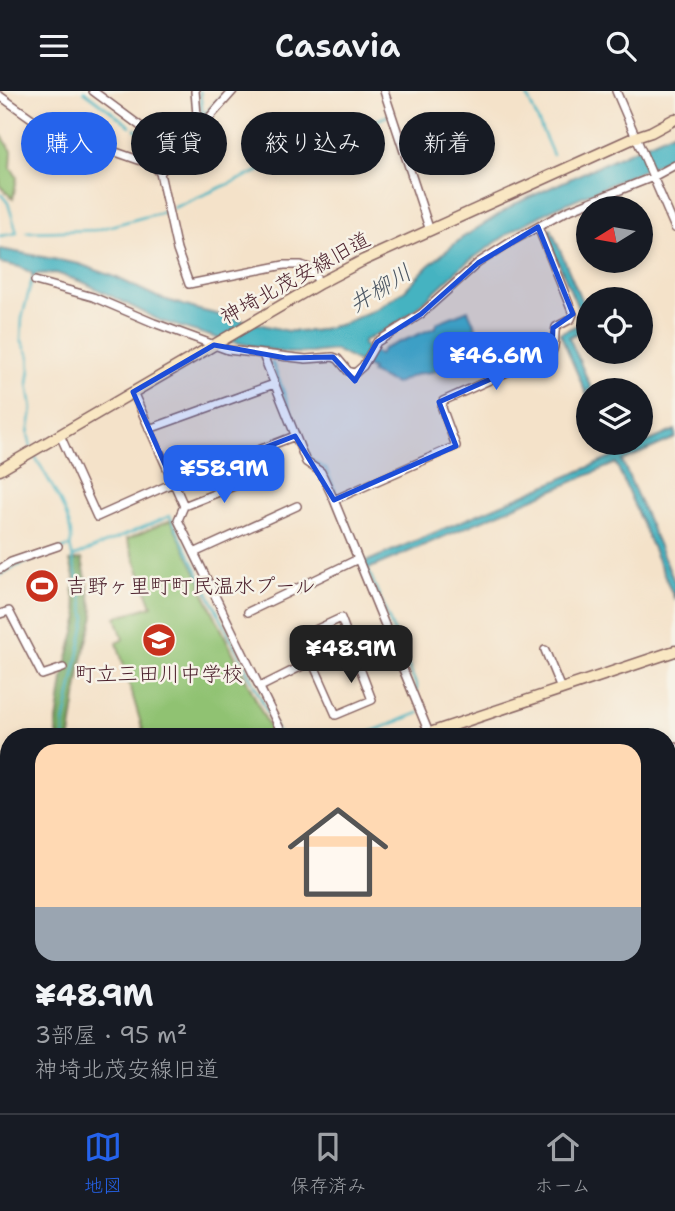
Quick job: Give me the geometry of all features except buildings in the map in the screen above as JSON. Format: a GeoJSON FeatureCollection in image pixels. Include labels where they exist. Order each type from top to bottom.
{"type":"FeatureCollection","features":[{"type":"Feature","properties":{"kind":"street"},"geometry":{"type":"LineString","coordinates":[[93,91],[131,119]]}},
{"type":"Feature","properties":{"kind":"street"},"geometry":{"type":"LineString","coordinates":[[195,91],[197,112]]}},
{"type":"Feature","properties":{"kind":"street"},"geometry":{"type":"LineString","coordinates":[[215,112],[233,91]]}},
{"type":"Feature","properties":{"kind":"street"},"geometry":{"type":"LineString","coordinates":[[384,91],[430,231]]}},
{"type":"Feature","properties":{"kind":"street"},"geometry":{"type":"LineString","coordinates":[[616,91],[675,228]]}},
{"type":"Feature","properties":{"kind":"street"},"geometry":{"type":"LineString","coordinates":[[0,96],[44,127],[131,157]]}},
{"type":"Feature","properties":{"kind":"street","name":"神埼北茂安線旧道"},"geometry":{"type":"LineString","coordinates":[[538,226],[478,263],[421,314],[377,342],[363,366],[352,374],[333,357],[306,359],[263,355],[228,350],[217,343],[320,283],[430,231],[637,140],[675,119]]}},
{"type":"Feature","properties":{"kind":"street"},"geometry":{"type":"LineString","coordinates":[[334,500],[456,446],[442,408],[443,401],[552,352],[556,345],[556,327],[571,319],[573,314],[538,226],[675,165]]}},
{"type":"Feature","properties":{"kind":"street"},"geometry":{"type":"LineString","coordinates":[[160,175],[177,250],[189,284],[284,265],[309,268],[320,283]]}},
{"type":"Feature","properties":{"kind":"street"},"geometry":{"type":"LineString","coordinates":[[35,281],[93,297],[154,323],[217,343]]}},
{"type":"Feature","properties":{"kind":"street"},"geometry":{"type":"LineString","coordinates":[[0,470],[217,343]]}},
{"type":"Feature","properties":{"kind":"street"},"geometry":{"type":"LineString","coordinates":[[263,355],[306,462],[321,473],[334,500],[427,728]]}},
{"type":"Feature","properties":{"kind":"street"},"geometry":{"type":"LineString","coordinates":[[149,429],[274,384]]}},
{"type":"Feature","properties":{"kind":"street"},"geometry":{"type":"LineString","coordinates":[[133,393],[184,506]]}},
{"type":"Feature","properties":{"kind":"street"},"geometry":{"type":"LineString","coordinates":[[60,435],[97,517],[173,483],[295,436]]}},
{"type":"Feature","properties":{"kind":"street"},"geometry":{"type":"LineString","coordinates":[[254,478],[184,506],[178,520],[280,728]]}},
{"type":"Feature","properties":{"kind":"street"},"geometry":{"type":"LineString","coordinates":[[194,553],[297,506]]}},
{"type":"Feature","properties":{"kind":"street"},"geometry":{"type":"LineString","coordinates":[[0,569],[11,562],[58,546]]}},
{"type":"Feature","properties":{"kind":"street"},"geometry":{"type":"LineString","coordinates":[[248,612],[358,559]]}},
{"type":"Feature","properties":{"kind":"street"},"geometry":{"type":"LineString","coordinates":[[0,614],[9,611],[42,675],[63,668]]}},
{"type":"Feature","properties":{"kind":"street"},"geometry":{"type":"LineString","coordinates":[[341,618],[372,700],[336,715],[312,661],[300,637],[341,618]]}},
{"type":"Feature","properties":{"kind":"street"},"geometry":{"type":"LineString","coordinates":[[545,650],[561,689]]}},
{"type":"Feature","properties":{"kind":"street"},"geometry":{"type":"LineString","coordinates":[[444,728],[675,651]]}},
{"type":"Feature","properties":{"kind":"street"},"geometry":{"type":"LineString","coordinates":[[260,687],[312,661]]}},
{"type":"Feature","properties":{"kind":"highlighted area"},"geometry":{"type":"Polygon","coordinates":[[[538,227],[573,314],[553,328],[552,352],[439,402],[456,446],[334,500],[295,436],[173,483],[133,392],[214,345],[286,358],[333,357],[355,381],[377,342],[421,314],[478,263],[538,227]]]}},
{"type":"Feature","properties":{"kind":"green space"},"geometry":{"type":"Polygon","coordinates":[[[0,133],[12,151],[11,168],[17,177],[13,199],[0,186],[0,133]]]}},
{"type":"Feature","properties":{"kind":"green space","name":"町立三田川中学校"},"geometry":{"type":"Polygon","coordinates":[[[171,520],[270,728],[142,728],[117,643],[123,639],[116,617],[152,606],[127,539],[171,520]]]}},
{"type":"Feature","properties":{"kind":"green space"},"geometry":{"type":"Polygon","coordinates":[[[82,559],[94,616],[81,664],[71,728],[56,728],[64,672],[79,617],[73,590],[76,584],[70,561],[82,559]]]}},
{"type":"Feature","properties":{"kind":"water"},"geometry":{"type":"Polygon","coordinates":[[[675,131],[675,156],[583,196],[576,196],[576,199],[515,229],[462,266],[417,308],[393,326],[363,341],[363,345],[379,355],[383,349],[436,327],[436,323],[468,310],[486,351],[456,363],[452,360],[435,371],[415,375],[395,384],[371,373],[372,369],[335,350],[286,353],[220,339],[161,321],[85,283],[56,273],[36,274],[35,277],[20,267],[0,263],[0,249],[79,264],[157,297],[199,310],[288,331],[313,331],[343,324],[378,308],[405,290],[428,266],[462,238],[517,203],[675,131]]]}},
{"type":"Feature","properties":{"kind":"water"},"geometry":{"type":"Polygon","coordinates":[[[551,229],[576,288],[576,303],[545,231],[551,229]]]}},
{"type":"Feature","properties":{"kind":"water"},"geometry":{"type":"Polygon","coordinates":[[[576,326],[576,334],[569,337],[576,353],[576,364],[581,364],[587,378],[579,378],[560,333],[576,326]]]}},
{"type":"Feature","properties":{"kind":"water"},"geometry":{"type":"Polygon","coordinates":[[[675,430],[675,438],[653,448],[653,440],[675,430]]]}},
{"type":"Feature","properties":{"kind":"water"},"geometry":{"type":"Polygon","coordinates":[[[612,455],[636,455],[622,461],[675,583],[675,600],[616,463],[366,570],[363,563],[613,457],[612,455]]]}},
{"type":"Feature","properties":{"kind":"waterway"},"geometry":{"type":"LineString","coordinates":[[84,91],[130,126]]}},
{"type":"Feature","properties":{"kind":"waterway"},"geometry":{"type":"LineString","coordinates":[[200,91],[202,111],[205,114],[226,91]]}},
{"type":"Feature","properties":{"kind":"waterway"},"geometry":{"type":"LineString","coordinates":[[525,91],[553,155]]}},
{"type":"Feature","properties":{"kind":"waterway"},"geometry":{"type":"LineString","coordinates":[[173,208],[387,116]]}},
{"type":"Feature","properties":{"kind":"waterway"},"geometry":{"type":"LineString","coordinates":[[0,193],[8,203],[17,233],[0,236]]}},
{"type":"Feature","properties":{"kind":"waterway"},"geometry":{"type":"LineString","coordinates":[[27,232],[96,230],[163,212]]}},
{"type":"Feature","properties":{"kind":"waterway"},"geometry":{"type":"LineString","coordinates":[[31,447],[28,434],[32,409],[28,383],[29,356],[21,339],[22,318],[32,279]]}},
{"type":"Feature","properties":{"kind":"waterway"},"geometry":{"type":"LineString","coordinates":[[272,363],[310,459],[326,469],[335,491]]}},
{"type":"Feature","properties":{"kind":"waterway"},"geometry":{"type":"LineString","coordinates":[[33,453],[65,512],[86,618],[64,728]]}},
{"type":"Feature","properties":{"kind":"waterway"},"geometry":{"type":"LineString","coordinates":[[342,509],[366,564]]}},
{"type":"Feature","properties":{"kind":"waterway"},"geometry":{"type":"LineString","coordinates":[[73,557],[170,516],[276,728]]}},
{"type":"Feature","properties":{"kind":"waterway"},"geometry":{"type":"LineString","coordinates":[[0,575],[70,546]]}},
{"type":"Feature","properties":{"kind":"waterway"},"geometry":{"type":"LineString","coordinates":[[367,567],[417,687],[416,693]]}},
{"type":"Feature","properties":{"kind":"waterway"},"geometry":{"type":"LineString","coordinates":[[381,728],[419,713]]}},
{"type":"Feature","properties":{"kind":"place","name":"吉野ヶ里町町民温水プール"},"geometry":{"type":"Point","coordinates":[42,586]}},
{"type":"Feature","properties":{"kind":"place","name":"町立三田川中学校"},"geometry":{"type":"Point","coordinates":[159,640]}},
{"type":"Feature","properties":{"kind":"water label","name":"井柳川"},"geometry":{"type":"Point","coordinates":[380,288]}}]}
